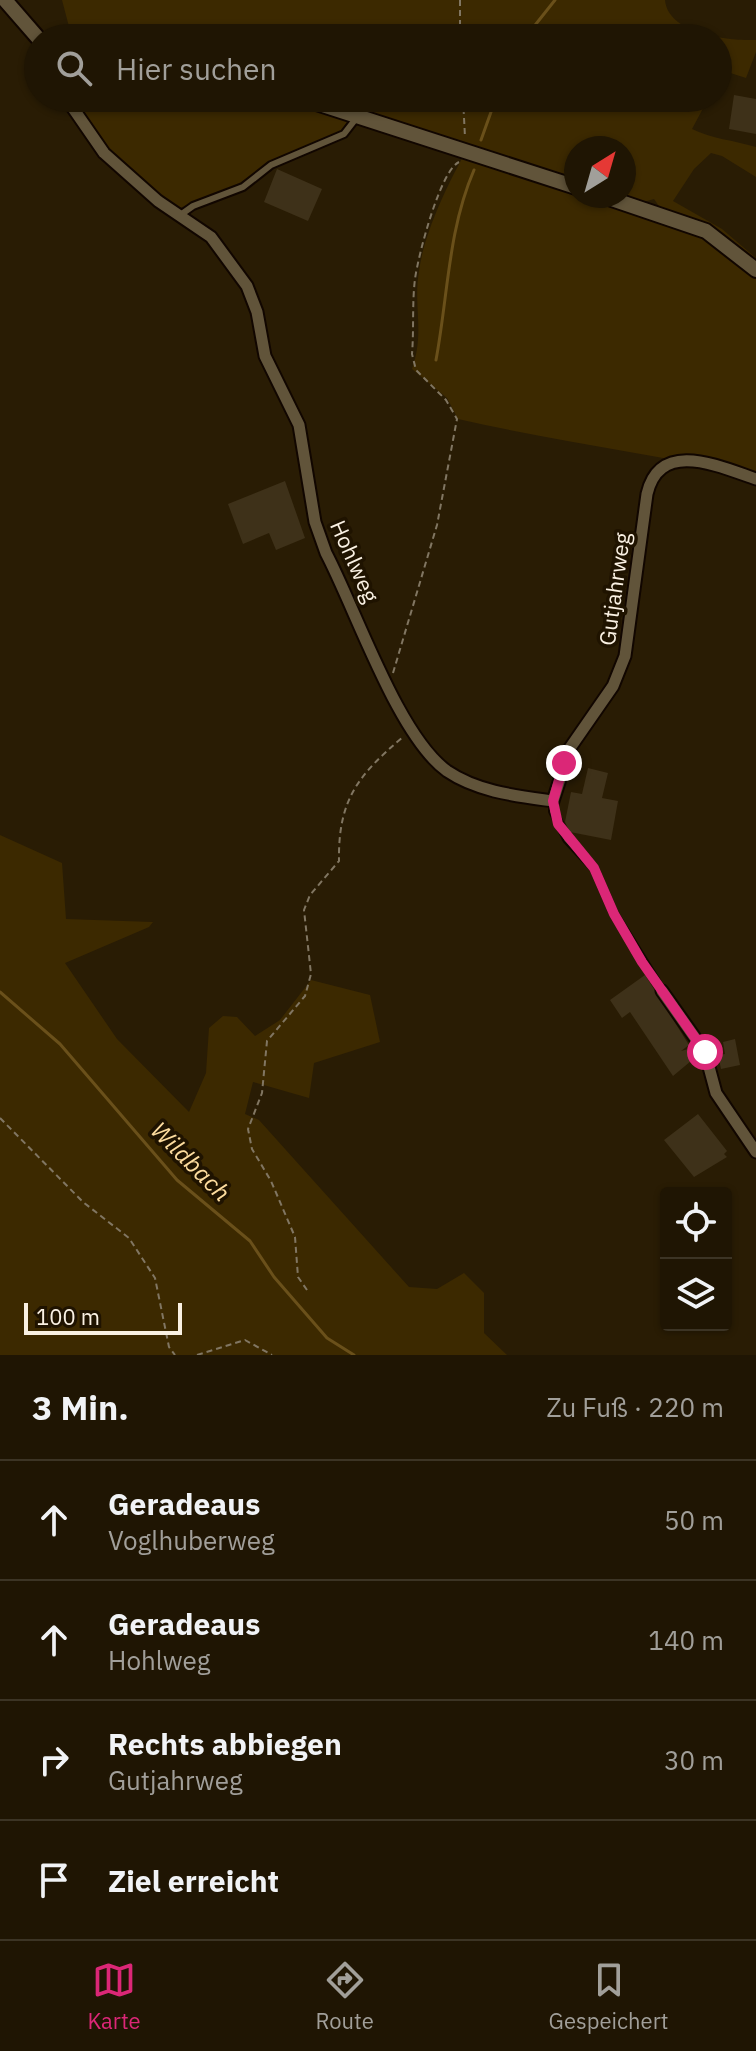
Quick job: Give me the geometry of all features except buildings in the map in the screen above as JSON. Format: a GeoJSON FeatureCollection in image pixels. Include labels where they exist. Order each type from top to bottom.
{"type":"FeatureCollection","features":[{"type":"Feature","properties":{"kind":"street"},"geometry":{"type":"LineString","coordinates":[[5,0],[24,24]]}},
{"type":"Feature","properties":{"kind":"street","name":"Hohlweg"},"geometry":{"type":"LineString","coordinates":[[76,112],[104,153],[219,246],[252,298],[265,356],[299,425],[319,534],[411,730],[432,758],[462,780],[496,792],[553,801]]}},
{"type":"Feature","properties":{"kind":"street"},"geometry":{"type":"LineString","coordinates":[[345,112],[564,183]]}},
{"type":"Feature","properties":{"kind":"street"},"geometry":{"type":"LineString","coordinates":[[636,207],[706,231],[756,270]]}},
{"type":"Feature","properties":{"kind":"street","name":"Gutjahrweg"},"geometry":{"type":"LineString","coordinates":[[553,801],[570,748],[620,673],[628,637],[647,494],[653,475],[665,464],[682,461],[714,466],[756,479]]}},
{"type":"Feature","properties":{"kind":"street"},"geometry":{"type":"LineString","coordinates":[[662,991],[705,1052],[716,1093],[756,1152]]}},
{"type":"Feature","properties":{"kind":"lane"},"geometry":{"type":"LineString","coordinates":[[179,216],[193,206],[243,187],[271,165],[344,134],[358,116]]}},
{"type":"Feature","properties":{"kind":"lane"},"geometry":{"type":"LineString","coordinates":[[553,801],[563,831],[594,868],[614,914],[662,991]]}},
{"type":"Feature","properties":{"kind":"path"},"geometry":{"type":"LineString","coordinates":[[460,0],[460,24]]}},
{"type":"Feature","properties":{"kind":"path"},"geometry":{"type":"LineString","coordinates":[[391,680],[437,525],[457,419],[446,400],[416,370],[412,354],[415,282],[420,251],[443,184],[453,164],[465,159],[464,112]]}},
{"type":"Feature","properties":{"kind":"path"},"geometry":{"type":"LineString","coordinates":[[307,1290],[298,1277],[295,1237],[271,1181],[252,1149],[248,1129],[262,1093],[267,1041],[305,996],[311,974],[304,910],[310,895],[339,861],[338,835],[348,796],[369,766],[411,730]]}},
{"type":"Feature","properties":{"kind":"path"},"geometry":{"type":"LineString","coordinates":[[0,1118],[83,1202],[129,1238],[155,1278],[169,1347],[175,1355]]}},
{"type":"Feature","properties":{"kind":"path"},"geometry":{"type":"LineString","coordinates":[[197,1355],[245,1340],[272,1355]]}},
{"type":"Feature","properties":{"kind":"shaded area"},"geometry":{"type":"Polygon","coordinates":[[[62,0],[665,0],[669,12],[682,24],[68,24],[62,0]]]}},
{"type":"Feature","properties":{"kind":"shaded area"},"geometry":{"type":"Polygon","coordinates":[[[732,39],[756,40],[756,52],[746,78],[732,74],[732,39]]]}},
{"type":"Feature","properties":{"kind":"shaded area"},"geometry":{"type":"Polygon","coordinates":[[[79,112],[701,112],[692,129],[756,147],[756,177],[722,156],[711,153],[694,169],[673,201],[722,229],[756,258],[756,265],[661,209],[654,199],[636,201],[636,136],[564,136],[564,208],[628,208],[695,230],[756,275],[756,477],[458,419],[447,398],[412,369],[418,343],[418,284],[422,257],[437,211],[464,155],[349,119],[341,131],[271,162],[234,187],[177,209],[150,192],[103,143],[79,112]]]}},
{"type":"Feature","properties":{"kind":"shaded area"},"geometry":{"type":"Polygon","coordinates":[[[0,835],[62,863],[66,919],[153,922],[149,927],[65,963],[117,1039],[189,1112],[206,1073],[209,1028],[223,1016],[237,1017],[255,1036],[280,1020],[311,980],[370,995],[380,1042],[314,1063],[309,1098],[253,1082],[245,1114],[259,1120],[409,1287],[437,1289],[464,1273],[484,1293],[484,1333],[507,1355],[0,1355],[0,835]]]}},
{"type":"Feature","properties":{"kind":"waterway"},"geometry":{"type":"LineString","coordinates":[[536,24],[555,0]]}},
{"type":"Feature","properties":{"kind":"waterway"},"geometry":{"type":"LineString","coordinates":[[481,140],[491,112]]}},
{"type":"Feature","properties":{"kind":"waterway"},"geometry":{"type":"LineString","coordinates":[[436,360],[454,240],[474,170]]}},
{"type":"Feature","properties":{"kind":"waterway","name":"Wildbach"},"geometry":{"type":"LineString","coordinates":[[0,992],[60,1044],[177,1180],[250,1241],[274,1277],[327,1338],[354,1355]]}},
{"type":"Feature","properties":{"kind":"route"},"geometry":{"type":"LineString","coordinates":[[564,763],[553,801],[558,824],[567,839],[594,868],[606,899],[642,962],[705,1052]]}}]}
